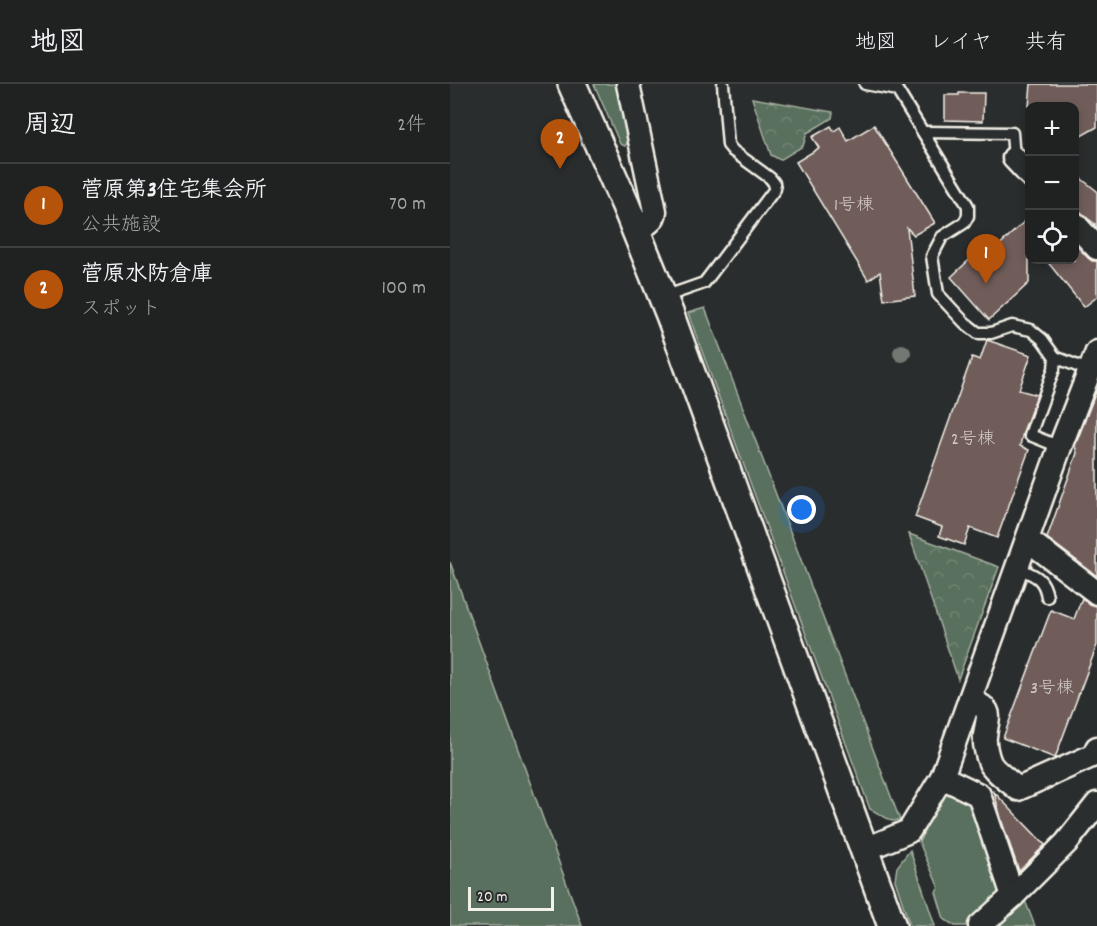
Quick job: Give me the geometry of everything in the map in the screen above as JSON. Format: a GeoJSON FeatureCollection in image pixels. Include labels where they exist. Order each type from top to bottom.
{"type":"FeatureCollection","features":[{"type":"Feature","properties":{"kind":"street"},"geometry":{"type":"LineString","coordinates":[[572,84],[663,298],[892,926]]}},
{"type":"Feature","properties":{"kind":"street"},"geometry":{"type":"LineString","coordinates":[[628,84],[656,211],[655,217],[650,222],[635,229]]}},
{"type":"Feature","properties":{"kind":"street"},"geometry":{"type":"LineString","coordinates":[[1014,158],[1025,170]]}},
{"type":"Feature","properties":{"kind":"street"},"geometry":{"type":"LineString","coordinates":[[1079,228],[1097,248]]}},
{"type":"Feature","properties":{"kind":"street"},"geometry":{"type":"LineString","coordinates":[[864,850],[909,831],[942,777],[1060,447],[1092,378]]}},
{"type":"Feature","properties":{"kind":"street"},"geometry":{"type":"LineString","coordinates":[[1028,540],[1097,593]]}},
{"type":"Feature","properties":{"kind":"street"},"geometry":{"type":"LineString","coordinates":[[970,699],[987,710],[989,720],[985,737],[991,765],[1018,789],[1094,755],[1097,748]]}},
{"type":"Feature","properties":{"kind":"street"},"geometry":{"type":"LineString","coordinates":[[942,777],[979,795],[1012,897]]}},
{"type":"Feature","properties":{"kind":"street"},"geometry":{"type":"LineString","coordinates":[[980,926],[1066,843],[1097,804]]}},
{"type":"Feature","properties":{"kind":"lane"},"geometry":{"type":"LineString","coordinates":[[663,298],[704,283],[775,189],[770,178],[728,145],[723,84]]}},
{"type":"Feature","properties":{"kind":"lane"},"geometry":{"type":"LineString","coordinates":[[866,84],[897,90],[968,206],[968,216],[964,223],[942,237],[932,256],[938,294],[964,322],[978,333],[991,333],[1012,326],[1030,330],[1042,339],[1055,357],[1092,378]]}},
{"type":"Feature","properties":{"kind":"lane"},"geometry":{"type":"LineString","coordinates":[[923,132],[1012,133],[1014,158]]}},
{"type":"Feature","properties":{"kind":"lane"},"geometry":{"type":"LineString","coordinates":[[1055,357],[1054,369],[1030,435],[1060,447]]}},
{"type":"Feature","properties":{"kind":"lane"},"geometry":{"type":"LineString","coordinates":[[1018,568],[1037,576],[1043,583],[1047,597]]}},
{"type":"Feature","properties":{"kind":"green space"},"geometry":{"type":"Polygon","coordinates":[[[594,84],[617,84],[628,142],[625,146],[620,144],[594,84]]]}},
{"type":"Feature","properties":{"kind":"green space"},"geometry":{"type":"Polygon","coordinates":[[[752,98],[833,112],[832,118],[807,133],[803,146],[780,160],[771,155],[752,98]]]}},
{"type":"Feature","properties":{"kind":"green space"},"geometry":{"type":"Polygon","coordinates":[[[705,308],[900,820],[892,821],[870,809],[688,313],[705,308]]]}},
{"type":"Feature","properties":{"kind":"green space"},"geometry":{"type":"Polygon","coordinates":[[[909,534],[999,567],[958,679],[909,534]]]}},
{"type":"Feature","properties":{"kind":"green space"},"geometry":{"type":"Polygon","coordinates":[[[450,562],[582,926],[450,926],[450,562]]]}},
{"type":"Feature","properties":{"kind":"green space"},"geometry":{"type":"Polygon","coordinates":[[[953,792],[974,805],[1004,894],[970,926],[955,926],[944,919],[936,892],[939,888],[919,842],[941,796],[953,792]]]}},
{"type":"Feature","properties":{"kind":"green space"},"geometry":{"type":"Polygon","coordinates":[[[910,850],[935,926],[910,926],[895,880],[897,867],[910,850]]]}},
{"type":"Feature","properties":{"kind":"green space"},"geometry":{"type":"Polygon","coordinates":[[[1024,898],[1035,926],[990,926],[1024,898]]]}},
{"type":"Feature","properties":{"kind":"building"},"geometry":{"type":"Polygon","coordinates":[[[1031,84],[1097,84],[1097,127],[1079,137],[1079,102],[1029,102],[1031,84]]]}},
{"type":"Feature","properties":{"kind":"building"},"geometry":{"type":"Polygon","coordinates":[[[959,93],[984,93],[983,121],[945,120],[945,95],[959,95],[959,93]]]}},
{"type":"Feature","properties":{"kind":"building"},"geometry":{"type":"Polygon","coordinates":[[[874,125],[935,223],[914,235],[907,228],[915,296],[884,300],[880,272],[868,280],[796,162],[819,148],[812,137],[831,126],[834,131],[840,127],[848,141],[874,125]]]}},
{"type":"Feature","properties":{"kind":"building"},"geometry":{"type":"Polygon","coordinates":[[[1079,177],[1097,191],[1097,228],[1079,212],[1079,177]]]}},
{"type":"Feature","properties":{"kind":"building"},"geometry":{"type":"Polygon","coordinates":[[[1025,221],[1025,264],[1029,264],[1029,283],[989,320],[951,277],[982,248],[989,255],[1025,221]]]}},
{"type":"Feature","properties":{"kind":"building"},"geometry":{"type":"Polygon","coordinates":[[[1079,248],[1092,261],[1097,261],[1097,297],[1084,307],[1049,264],[1079,264],[1079,248]]]}},
{"type":"Feature","properties":{"kind":"building"},"geometry":{"type":"Polygon","coordinates":[[[987,340],[1031,355],[1019,390],[1037,395],[1020,446],[1029,450],[997,538],[970,528],[964,545],[939,536],[942,527],[915,517],[972,357],[980,360],[987,340]]]}},
{"type":"Feature","properties":{"kind":"building"},"geometry":{"type":"Polygon","coordinates":[[[1097,389],[1097,576],[1047,538],[1077,453],[1075,446],[1097,389]]]}},
{"type":"Feature","properties":{"kind":"building"},"geometry":{"type":"Polygon","coordinates":[[[1082,598],[1089,604],[1097,606],[1097,645],[1055,758],[1003,738],[1051,610],[1074,619],[1082,598]]]}},
{"type":"Feature","properties":{"kind":"building"},"geometry":{"type":"Polygon","coordinates":[[[994,792],[1045,845],[1019,871],[1002,822],[994,792]]]}},
{"type":"Feature","properties":{"kind":"place","name":"菅原水防倉庫"},"geometry":{"type":"Point","coordinates":[560,169]}},
{"type":"Feature","properties":{"kind":"place","name":"菅原第3住宅集会所"},"geometry":{"type":"Point","coordinates":[986,284]}}]}
